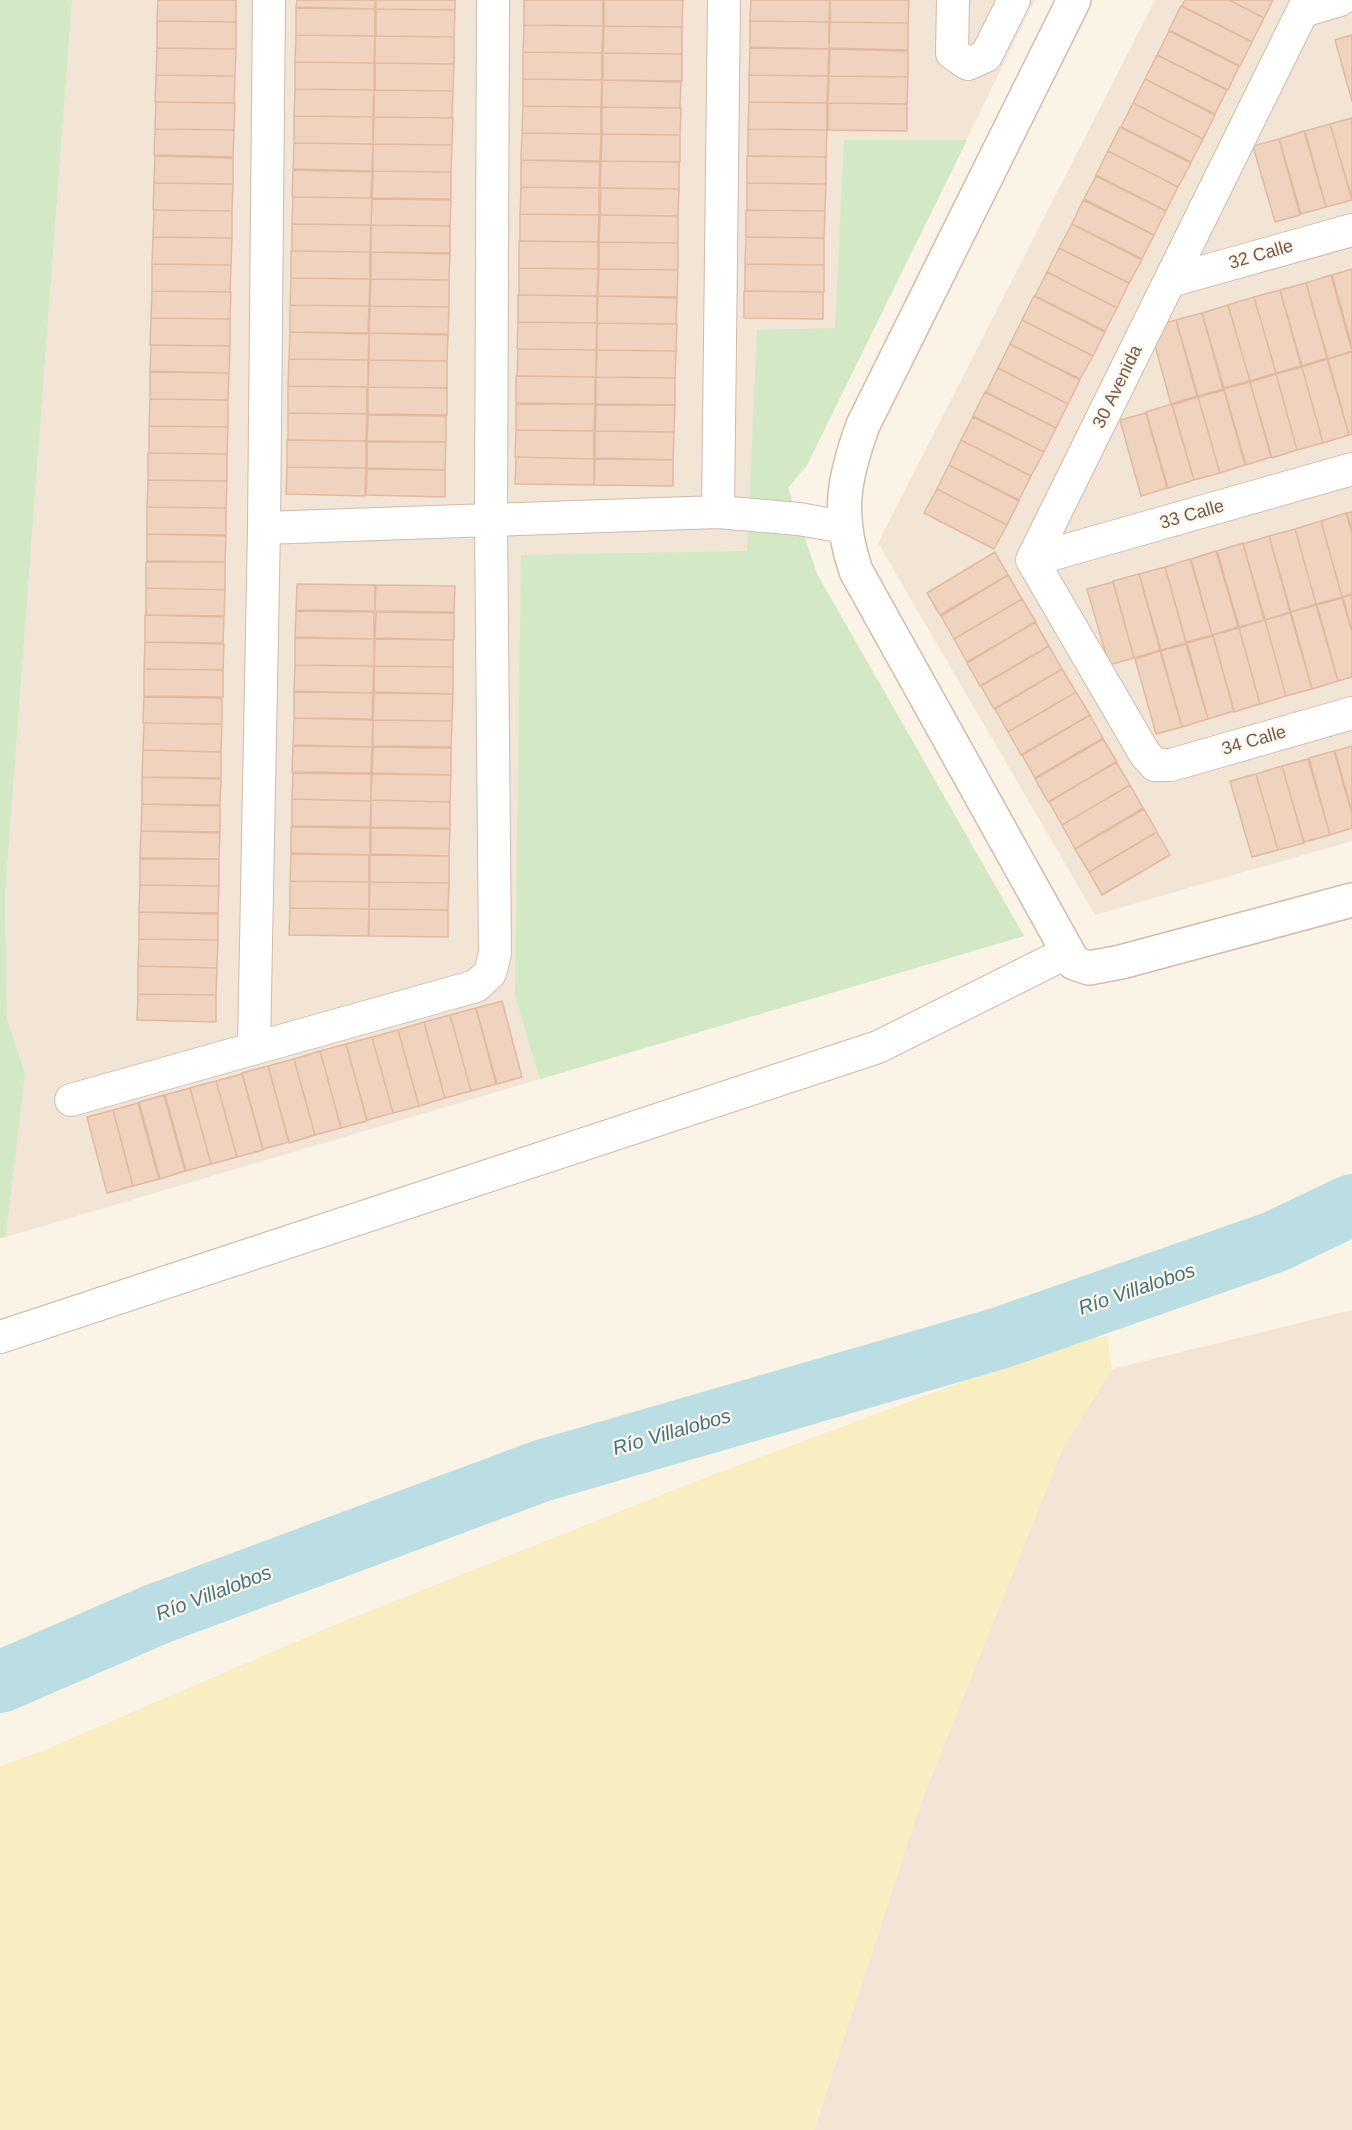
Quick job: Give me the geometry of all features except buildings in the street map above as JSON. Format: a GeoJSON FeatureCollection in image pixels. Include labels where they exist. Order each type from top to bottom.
{"type":"FeatureCollection","features":[{"type":"Feature","properties":{"kind":"main road"},"geometry":{"type":"LineString","coordinates":[[1074,0],[863,425],[845,484],[844,527],[856,571],[1074,963],[1089,968],[1352,900]]}},
{"type":"Feature","properties":{"kind":"street"},"geometry":{"type":"LineString","coordinates":[[254,1047],[264,528],[269,0]]}},
{"type":"Feature","properties":{"kind":"street"},"geometry":{"type":"LineString","coordinates":[[71,1100],[476,986],[490,973],[495,953],[490,521],[493,0]]}},
{"type":"Feature","properties":{"kind":"street"},"geometry":{"type":"LineString","coordinates":[[718,512],[724,0]]}},
{"type":"Feature","properties":{"kind":"street"},"geometry":{"type":"LineString","coordinates":[[953,0],[952,53],[968,64],[986,56],[1014,0]]}},
{"type":"Feature","properties":{"kind":"street"},"geometry":{"type":"LineString","coordinates":[[1306,5],[1340,0]]}},
{"type":"Feature","properties":{"kind":"street","name":"30 Avenida"},"geometry":{"type":"LineString","coordinates":[[1032,560],[1306,5]]}},
{"type":"Feature","properties":{"kind":"street","name":"32 Calle"},"geometry":{"type":"LineString","coordinates":[[1170,281],[1352,230]]}},
{"type":"Feature","properties":{"kind":"street","name":"33 Calle"},"geometry":{"type":"LineString","coordinates":[[1032,560],[1352,469]]}},
{"type":"Feature","properties":{"kind":"street"},"geometry":{"type":"LineString","coordinates":[[264,528],[718,512],[799,519],[844,527]]}},
{"type":"Feature","properties":{"kind":"street","name":"34 Calle"},"geometry":{"type":"LineString","coordinates":[[1032,560],[1145,754],[1155,765],[1171,765],[1352,713]]}},
{"type":"Feature","properties":{"kind":"street"},"geometry":{"type":"LineString","coordinates":[[0,1337],[878,1047],[1068,952]]}},
{"type":"Feature","properties":{"kind":"shaded area"},"geometry":{"type":"Polygon","coordinates":[[[72,0],[1035,0],[807,465],[788,488],[817,574],[1024,936],[6,1237],[25,1074],[7,1018],[5,896],[72,0]]]}},
{"type":"Feature","properties":{"kind":"shaded area"},"geometry":{"type":"Polygon","coordinates":[[[1155,0],[1352,0],[1352,841],[1095,915],[878,543],[1155,0]]]}},
{"type":"Feature","properties":{"kind":"shaded area"},"geometry":{"type":"Polygon","coordinates":[[[1352,1310],[1352,2130],[814,2130],[920,1805],[1063,1448],[1112,1369],[1352,1310]]]}},
{"type":"Feature","properties":{"kind":"green space"},"geometry":{"type":"Polygon","coordinates":[[[0,0],[72,0],[5,896],[7,1018],[25,1074],[6,1237],[0,1238],[0,0]]]}},
{"type":"Feature","properties":{"kind":"green space"},"geometry":{"type":"Polygon","coordinates":[[[844,140],[967,140],[807,465],[788,488],[817,574],[1024,936],[540,1079],[515,996],[521,555],[747,551],[757,330],[835,328],[844,140]]]}},
{"type":"Feature","properties":{"kind":"sand"},"geometry":{"type":"Polygon","coordinates":[[[1107,1336],[1112,1369],[1063,1448],[920,1805],[814,2130],[0,2130],[0,1766],[40,1752],[337,1624],[704,1478],[1067,1343],[1107,1336]]]}},
{"type":"Feature","properties":{"kind":"waterway","name":"Río Villalobos"},"geometry":{"type":"LineString","coordinates":[[0,1682],[157,1614],[541,1471],[1000,1338],[1274,1242],[1352,1205]]}}]}
